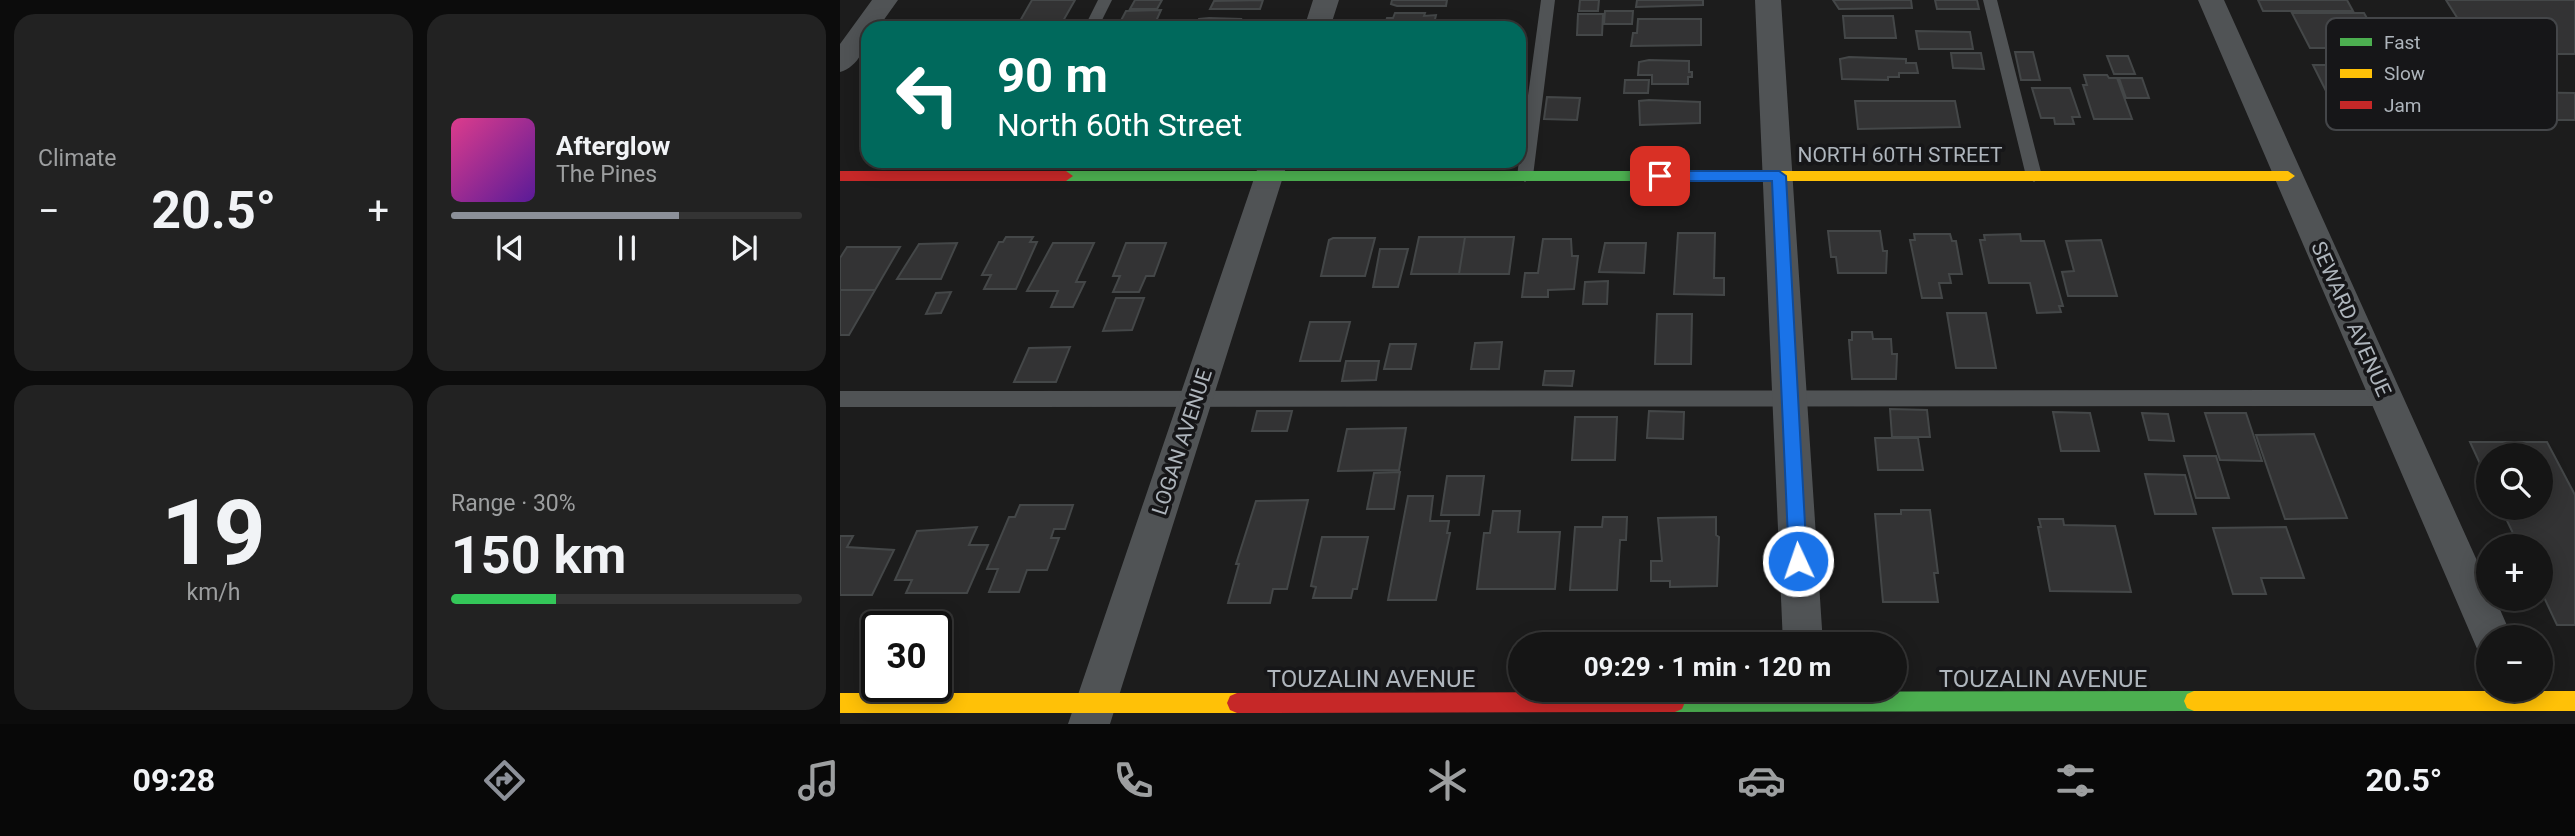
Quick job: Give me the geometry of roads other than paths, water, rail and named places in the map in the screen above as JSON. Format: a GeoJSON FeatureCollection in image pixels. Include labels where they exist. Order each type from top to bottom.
{"type":"FeatureCollection","features":[{"type":"Feature","properties":{"kind":"street"},"geometry":{"type":"LineString","coordinates":[[870,21],[885,0]]}},
{"type":"Feature","properties":{"kind":"street"},"geometry":{"type":"LineString","coordinates":[[1319,21],[1326,0]]}},
{"type":"Feature","properties":{"kind":"street"},"geometry":{"type":"LineString","coordinates":[[1768,0],[1802,632]]}},
{"type":"Feature","properties":{"kind":"street","name":"SEWARD AVENUE"},"geometry":{"type":"LineString","coordinates":[[2211,0],[2487,625]]}},
{"type":"Feature","properties":{"kind":"street"},"geometry":{"type":"LineString","coordinates":[[840,63],[861,34]]}},
{"type":"Feature","properties":{"kind":"street","name":"NORTH 60TH STREET"},"geometry":{"type":"LineString","coordinates":[[840,176],[1017,168],[1272,168],[1525,176],[2288,176]]}},
{"type":"Feature","properties":{"kind":"street","name":"LOGAN AVENUE"},"geometry":{"type":"LineString","coordinates":[[1093,713],[1272,168]]}},
{"type":"Feature","properties":{"kind":"street","name":"TOUZALIN AVENUE"},"geometry":{"type":"LineString","coordinates":[[840,703],[1093,713],[1806,705],[2522,705],[2575,701]]}},
{"type":"Feature","properties":{"kind":"lane"},"geometry":{"type":"LineString","coordinates":[[1094,21],[1105,0]]}},
{"type":"Feature","properties":{"kind":"lane"},"geometry":{"type":"LineString","coordinates":[[1525,176],[1548,0]]}},
{"type":"Feature","properties":{"kind":"lane"},"geometry":{"type":"LineString","coordinates":[[1990,0],[2035,176]]}},
{"type":"Feature","properties":{"kind":"lane"},"geometry":{"type":"LineString","coordinates":[[840,399],[1195,401],[1790,397],[2386,398]]}}]}
